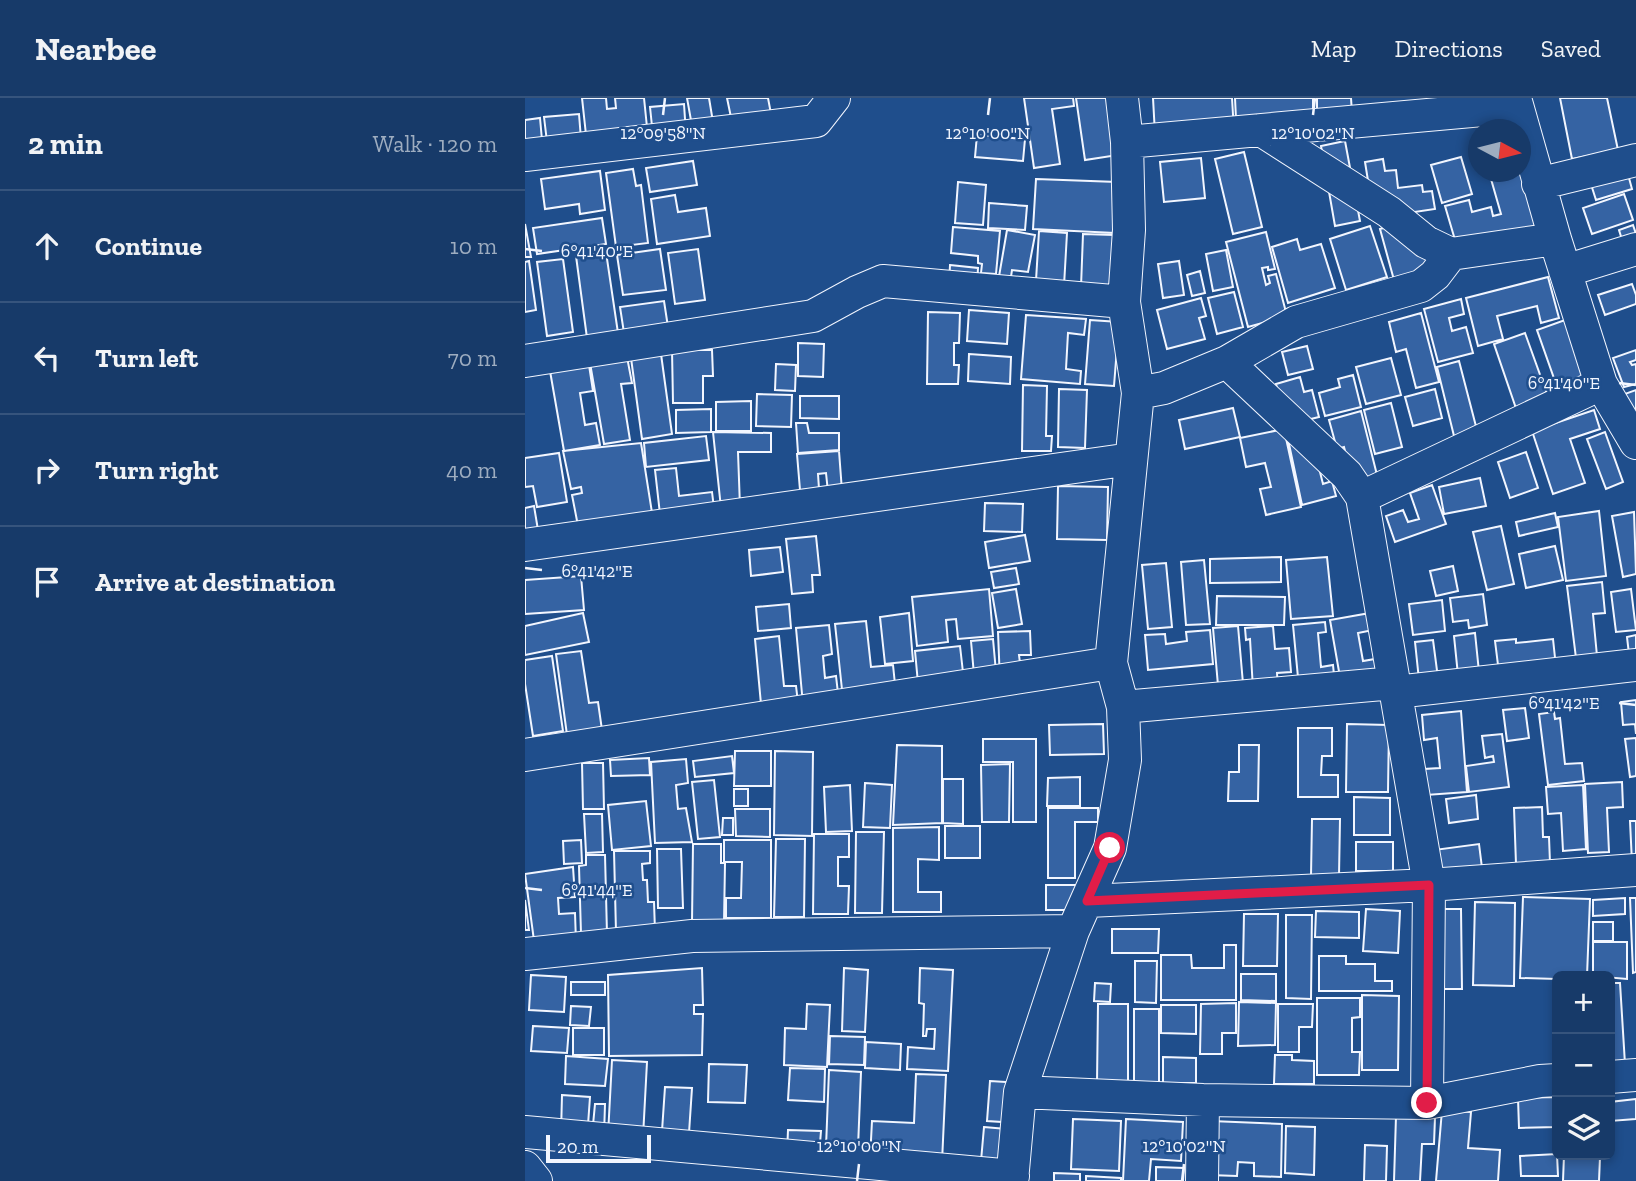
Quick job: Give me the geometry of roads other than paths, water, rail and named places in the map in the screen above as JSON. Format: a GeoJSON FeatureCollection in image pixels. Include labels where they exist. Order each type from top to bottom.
{"type":"FeatureCollection","features":[{"type":"Feature","properties":{"kind":"street"},"geometry":{"type":"LineString","coordinates":[[525,155],[816,121],[834,98]]}},
{"type":"Feature","properties":{"kind":"street"},"geometry":{"type":"LineString","coordinates":[[525,1132],[1001,1178],[1020,1093],[1073,931],[1110,848],[1125,761],[1123,707],[1111,663],[1137,393],[1124,302],[1129,230],[1127,142],[1122,98]]}},
{"type":"Feature","properties":{"kind":"street"},"geometry":{"type":"LineString","coordinates":[[1127,142],[1515,102],[1601,384],[1634,437]]}},
{"type":"Feature","properties":{"kind":"street"},"geometry":{"type":"LineString","coordinates":[[1261,130],[1389,212],[1426,242],[1451,254],[1555,239]]}},
{"type":"Feature","properties":{"kind":"street"},"geometry":{"type":"LineString","coordinates":[[1538,184],[1636,160]]}},
{"type":"Feature","properties":{"kind":"street"},"geometry":{"type":"LineString","coordinates":[[1565,271],[1636,249]]}},
{"type":"Feature","properties":{"kind":"street"},"geometry":{"type":"LineString","coordinates":[[1137,393],[1164,388],[1227,362],[1296,322],[1421,286],[1435,275],[1451,254]]}},
{"type":"Feature","properties":{"kind":"street"},"geometry":{"type":"LineString","coordinates":[[525,361],[813,316],[883,281],[1124,302]]}},
{"type":"Feature","properties":{"kind":"street"},"geometry":{"type":"LineString","coordinates":[[1227,362],[1347,475],[1362,497],[1429,885],[1427,1103]]}},
{"type":"Feature","properties":{"kind":"street"},"geometry":{"type":"LineString","coordinates":[[1362,497],[1601,384]]}},
{"type":"Feature","properties":{"kind":"street"},"geometry":{"type":"LineString","coordinates":[[525,545],[1131,459]]}},
{"type":"Feature","properties":{"kind":"street"},"geometry":{"type":"LineString","coordinates":[[525,755],[1111,663]]}},
{"type":"Feature","properties":{"kind":"street"},"geometry":{"type":"LineString","coordinates":[[1123,707],[1395,687],[1636,665]]}},
{"type":"Feature","properties":{"kind":"street"},"geometry":{"type":"LineString","coordinates":[[1087,901],[1429,885],[1636,870]]}},
{"type":"Feature","properties":{"kind":"street"},"geometry":{"type":"LineString","coordinates":[[525,954],[692,936],[1073,931]]}},
{"type":"Feature","properties":{"kind":"street"},"geometry":{"type":"LineString","coordinates":[[1615,1077],[1636,1075]]}},
{"type":"Feature","properties":{"kind":"street"},"geometry":{"type":"LineString","coordinates":[[1020,1093],[1203,1100],[1427,1103],[1552,1080]]}},
{"type":"Feature","properties":{"kind":"street"},"geometry":{"type":"LineString","coordinates":[[1202,1181],[1203,1100]]}},
{"type":"Feature","properties":{"kind":"street"},"geometry":{"type":"LineString","coordinates":[[525,1167],[537,1181]]}}]}
